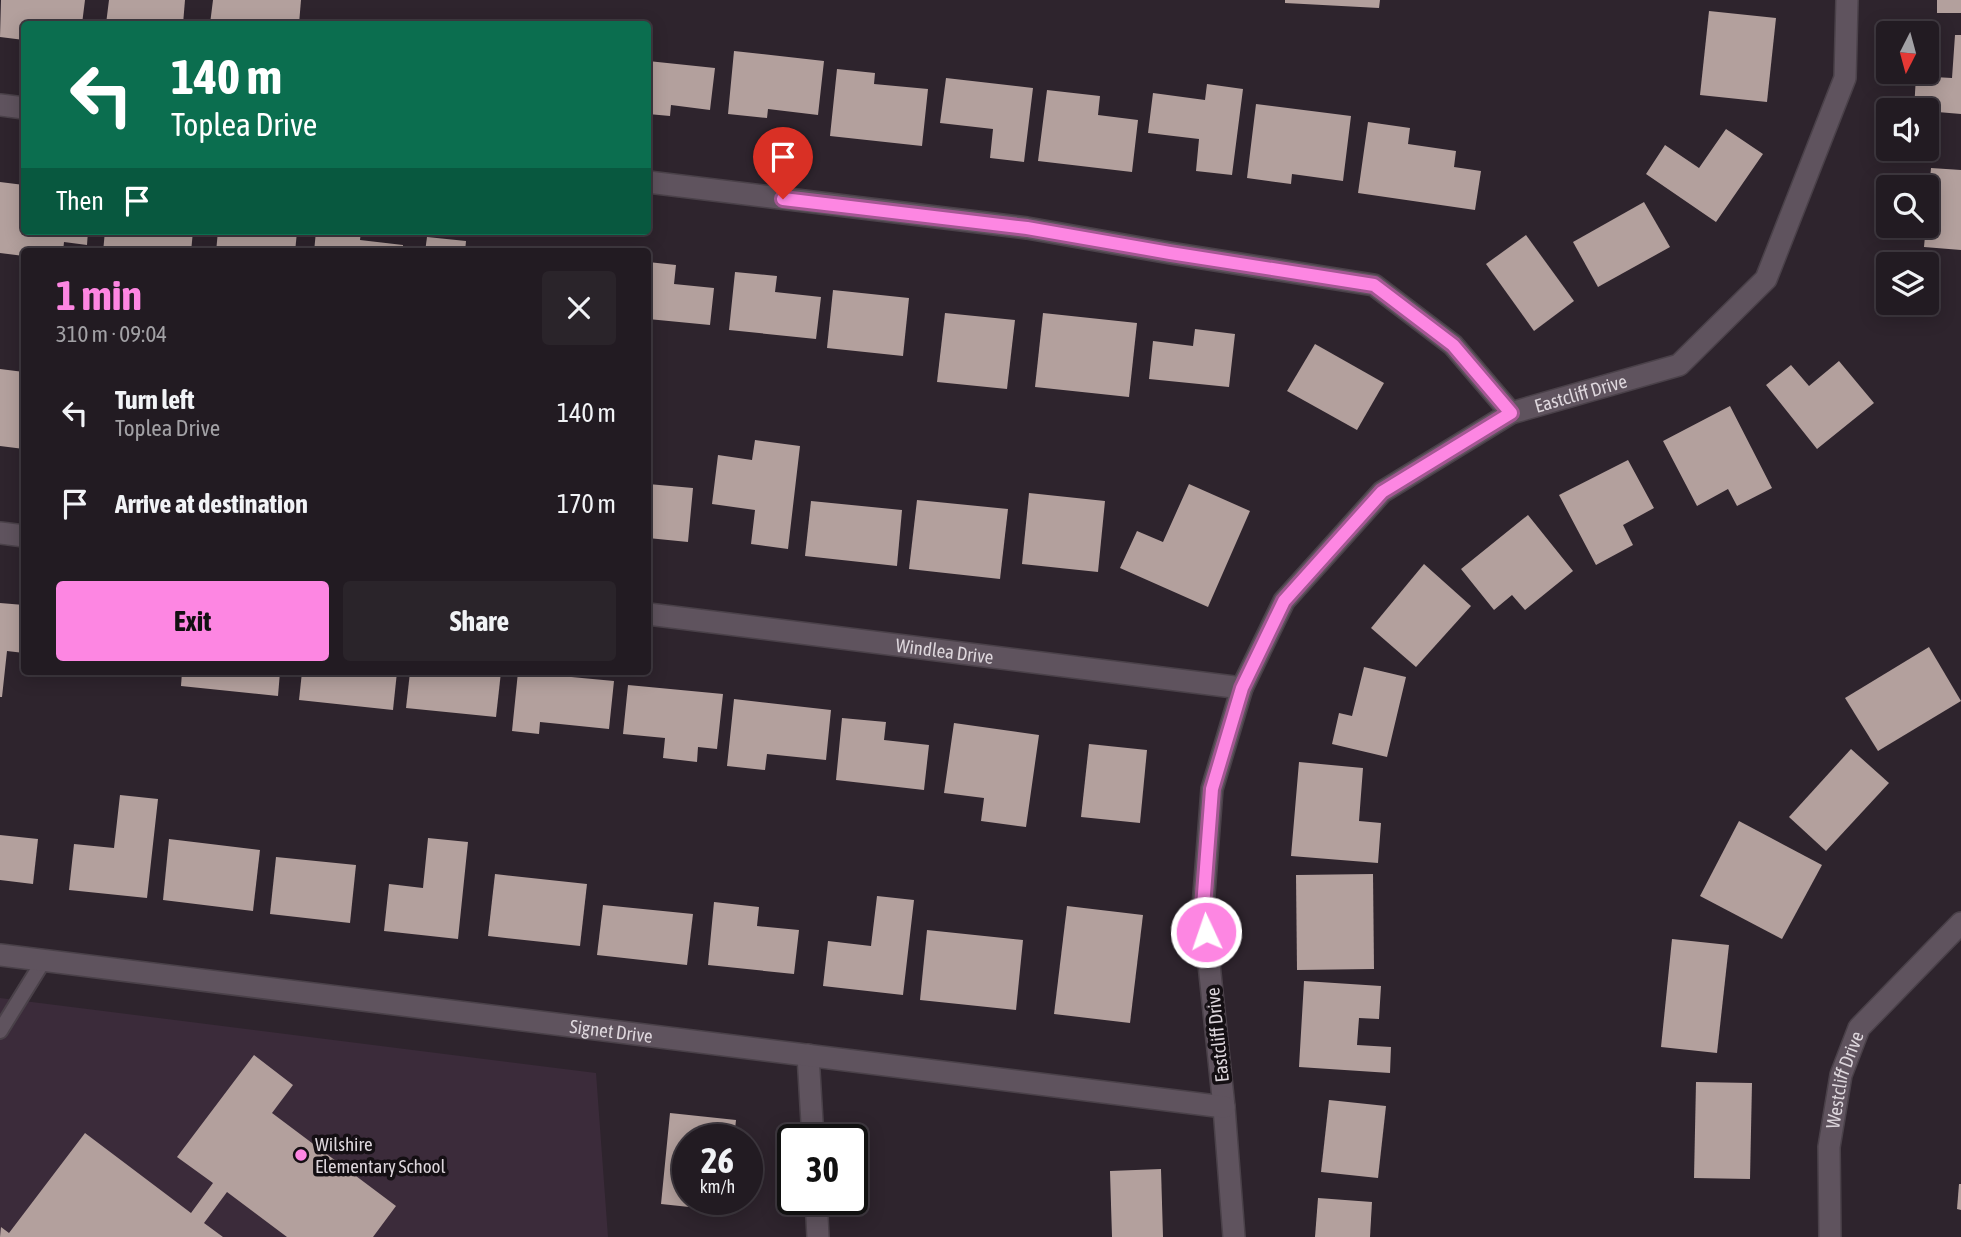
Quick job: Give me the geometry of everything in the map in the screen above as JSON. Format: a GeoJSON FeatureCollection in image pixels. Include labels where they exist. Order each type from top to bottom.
{"type":"FeatureCollection","features":[{"type":"Feature","properties":{"kind":"street","name":"Eastcliff Drive"},"geometry":{"type":"LineString","coordinates":[[1234,1237],[1224,1107],[1203,907],[1212,789],[1242,688],[1284,601],[1382,492],[1511,413],[1679,365],[1766,279],[1845,78],[1847,0]]}},
{"type":"Feature","properties":{"kind":"street"},"geometry":{"type":"LineString","coordinates":[[0,105],[21,108]]}},
{"type":"Feature","properties":{"kind":"street"},"geometry":{"type":"LineString","coordinates":[[651,183],[1027,228],[1374,285],[1453,345],[1511,413]]}},
{"type":"Feature","properties":{"kind":"street"},"geometry":{"type":"LineString","coordinates":[[0,533],[21,536]]}},
{"type":"Feature","properties":{"kind":"street","name":"Windlea Drive"},"geometry":{"type":"LineString","coordinates":[[651,614],[1242,688]]}},
{"type":"Feature","properties":{"kind":"street","name":"Westcliff Drive"},"geometry":{"type":"LineString","coordinates":[[1830,1237],[1829,1147],[1841,1075],[1859,1028],[1961,923]]}},
{"type":"Feature","properties":{"kind":"street","name":"Signet Drive"},"geometry":{"type":"LineString","coordinates":[[0,955],[1224,1107]]}},
{"type":"Feature","properties":{"kind":"street"},"geometry":{"type":"LineString","coordinates":[[808,1055],[812,1124]]}},
{"type":"Feature","properties":{"kind":"street"},"geometry":{"type":"LineString","coordinates":[[817,1215],[818,1237]]}},
{"type":"Feature","properties":{"kind":"lane"},"geometry":{"type":"LineString","coordinates":[[0,1031],[44,960]]}},
{"type":"Feature","properties":{"kind":"shaded area","name":"Wilshire Elementary School"},"geometry":{"type":"Polygon","coordinates":[[[0,998],[596,1073],[608,1237],[0,1237],[0,998]]]}},
{"type":"Feature","properties":{"kind":"building"},"geometry":{"type":"Polygon","coordinates":[[[1,0],[85,0],[82,21],[21,21],[21,40],[0,37],[1,0]]]}},
{"type":"Feature","properties":{"kind":"building"},"geometry":{"type":"Polygon","coordinates":[[[109,0],[185,0],[183,21],[106,21],[109,0]]]}},
{"type":"Feature","properties":{"kind":"building"},"geometry":{"type":"Polygon","coordinates":[[[213,0],[301,0],[299,21],[210,21],[213,0]]]}},
{"type":"Feature","properties":{"kind":"building"},"geometry":{"type":"Polygon","coordinates":[[[1285,0],[1380,0],[1379,8],[1285,3],[1285,0]]]}},
{"type":"Feature","properties":{"kind":"building"},"geometry":{"type":"Polygon","coordinates":[[[1937,0],[1961,0],[1961,13],[1937,13],[1937,0]]]}},
{"type":"Feature","properties":{"kind":"building"},"geometry":{"type":"Polygon","coordinates":[[[1709,11],[1776,18],[1767,102],[1700,95],[1709,11]]]}},
{"type":"Feature","properties":{"kind":"building"},"geometry":{"type":"Polygon","coordinates":[[[1955,35],[1961,35],[1961,114],[1939,112],[1939,98],[1915,98],[1916,84],[1939,84],[1939,77],[1952,78],[1955,35]]]}},
{"type":"Feature","properties":{"kind":"building"},"geometry":{"type":"Polygon","coordinates":[[[734,51],[824,61],[818,115],[768,109],[767,118],[728,114],[734,51]]]}},
{"type":"Feature","properties":{"kind":"building"},"geometry":{"type":"Polygon","coordinates":[[[651,61],[715,68],[710,110],[671,105],[670,116],[651,114],[651,61]]]}},
{"type":"Feature","properties":{"kind":"building"},"geometry":{"type":"Polygon","coordinates":[[[837,69],[875,73],[874,84],[928,89],[922,146],[830,136],[837,69]]]}},
{"type":"Feature","properties":{"kind":"building"},"geometry":{"type":"Polygon","coordinates":[[[946,78],[1033,88],[1024,162],[990,158],[993,129],[940,123],[946,78]]]}},
{"type":"Feature","properties":{"kind":"building"},"geometry":{"type":"Polygon","coordinates":[[[1207,84],[1243,89],[1232,175],[1196,171],[1199,139],[1148,133],[1153,93],[1205,100],[1207,84]]]}},
{"type":"Feature","properties":{"kind":"building"},"geometry":{"type":"Polygon","coordinates":[[[1047,90],[1100,96],[1098,115],[1138,120],[1132,172],[1038,161],[1047,90]]]}},
{"type":"Feature","properties":{"kind":"building"},"geometry":{"type":"Polygon","coordinates":[[[1256,104],[1351,116],[1343,181],[1292,174],[1291,184],[1247,178],[1256,104]]]}},
{"type":"Feature","properties":{"kind":"building"},"geometry":{"type":"Polygon","coordinates":[[[1368,122],[1410,128],[1408,144],[1456,151],[1454,167],[1481,171],[1475,210],[1358,193],[1368,122]]]}},
{"type":"Feature","properties":{"kind":"building"},"geometry":{"type":"Polygon","coordinates":[[[1726,129],[1763,154],[1716,222],[1646,174],[1665,145],[1699,168],[1726,129]]]}},
{"type":"Feature","properties":{"kind":"building"},"geometry":{"type":"Polygon","coordinates":[[[1931,168],[1961,170],[1961,250],[1924,247],[1925,238],[1939,238],[1939,175],[1930,175],[1931,168]]]}},
{"type":"Feature","properties":{"kind":"building"},"geometry":{"type":"Polygon","coordinates":[[[0,182],[21,185],[21,235],[88,235],[87,245],[64,242],[63,248],[21,248],[21,256],[0,253],[0,182]]]}},
{"type":"Feature","properties":{"kind":"building"},"geometry":{"type":"Polygon","coordinates":[[[1644,202],[1670,247],[1598,287],[1573,242],[1644,202]]]}},
{"type":"Feature","properties":{"kind":"building"},"geometry":{"type":"Polygon","coordinates":[[[105,235],[193,235],[191,248],[103,248],[105,235]]]}},
{"type":"Feature","properties":{"kind":"building"},"geometry":{"type":"Polygon","coordinates":[[[218,235],[297,235],[295,248],[216,248],[218,235]]]}},
{"type":"Feature","properties":{"kind":"building"},"geometry":{"type":"Polygon","coordinates":[[[316,235],[361,235],[360,240],[403,245],[403,248],[314,248],[316,235]]]}},
{"type":"Feature","properties":{"kind":"building"},"geometry":{"type":"Polygon","coordinates":[[[1526,235],[1574,301],[1534,331],[1486,264],[1526,235]]]}},
{"type":"Feature","properties":{"kind":"building"},"geometry":{"type":"Polygon","coordinates":[[[427,237],[466,241],[465,248],[426,248],[427,237]]]}},
{"type":"Feature","properties":{"kind":"building"},"geometry":{"type":"Polygon","coordinates":[[[651,262],[676,265],[674,284],[714,288],[710,325],[651,319],[651,262]]]}},
{"type":"Feature","properties":{"kind":"building"},"geometry":{"type":"Polygon","coordinates":[[[735,272],[777,276],[775,292],[821,297],[816,339],[729,330],[735,272]]]}},
{"type":"Feature","properties":{"kind":"building"},"geometry":{"type":"Polygon","coordinates":[[[833,290],[909,298],[903,356],[827,348],[833,290]]]}},
{"type":"Feature","properties":{"kind":"building"},"geometry":{"type":"Polygon","coordinates":[[[945,313],[1015,320],[1007,389],[937,382],[945,313]]]}},
{"type":"Feature","properties":{"kind":"building"},"geometry":{"type":"Polygon","coordinates":[[[1043,313],[1137,323],[1129,397],[1035,387],[1043,313]]]}},
{"type":"Feature","properties":{"kind":"building"},"geometry":{"type":"Polygon","coordinates":[[[1195,329],[1235,334],[1229,387],[1149,379],[1153,341],[1193,346],[1195,329]]]}},
{"type":"Feature","properties":{"kind":"building"},"geometry":{"type":"Polygon","coordinates":[[[1315,344],[1384,383],[1357,430],[1287,391],[1315,344]]]}},
{"type":"Feature","properties":{"kind":"building"},"geometry":{"type":"Polygon","coordinates":[[[1839,361],[1874,403],[1817,449],[1766,385],[1791,365],[1809,386],[1839,361]]]}},
{"type":"Feature","properties":{"kind":"building"},"geometry":{"type":"Polygon","coordinates":[[[0,369],[21,372],[21,449],[0,446],[0,369]]]}},
{"type":"Feature","properties":{"kind":"building"},"geometry":{"type":"Polygon","coordinates":[[[1730,406],[1772,488],[1737,506],[1728,489],[1697,506],[1663,441],[1730,406]]]}},
{"type":"Feature","properties":{"kind":"building"},"geometry":{"type":"Polygon","coordinates":[[[755,440],[800,446],[788,549],[751,544],[755,510],[712,504],[718,455],[752,460],[755,440]]]}},
{"type":"Feature","properties":{"kind":"building"},"geometry":{"type":"Polygon","coordinates":[[[1628,460],[1654,508],[1623,525],[1633,545],[1596,565],[1559,495],[1628,460]]]}},
{"type":"Feature","properties":{"kind":"building"},"geometry":{"type":"Polygon","coordinates":[[[651,484],[693,488],[688,542],[651,538],[651,484]]]}},
{"type":"Feature","properties":{"kind":"building"},"geometry":{"type":"Polygon","coordinates":[[[1189,484],[1250,511],[1208,607],[1120,568],[1137,531],[1163,542],[1189,484]]]}},
{"type":"Feature","properties":{"kind":"building"},"geometry":{"type":"Polygon","coordinates":[[[1029,493],[1105,501],[1098,572],[1022,564],[1029,493]]]}},
{"type":"Feature","properties":{"kind":"building"},"geometry":{"type":"Polygon","coordinates":[[[917,500],[1008,509],[1000,579],[909,569],[917,500]]]}},
{"type":"Feature","properties":{"kind":"building"},"geometry":{"type":"Polygon","coordinates":[[[811,501],[902,510],[897,566],[805,556],[811,501]]]}},
{"type":"Feature","properties":{"kind":"building"},"geometry":{"type":"Polygon","coordinates":[[[1528,515],[1573,571],[1525,610],[1512,595],[1494,610],[1461,569],[1528,515]]]}},
{"type":"Feature","properties":{"kind":"building"},"geometry":{"type":"Polygon","coordinates":[[[1424,564],[1471,606],[1416,667],[1371,628],[1424,564]]]}},
{"type":"Feature","properties":{"kind":"building"},"geometry":{"type":"Polygon","coordinates":[[[0,603],[21,605],[21,653],[7,651],[0,697],[0,603]]]}},
{"type":"Feature","properties":{"kind":"building"},"geometry":{"type":"Polygon","coordinates":[[[1929,647],[1961,701],[1878,751],[1845,698],[1929,647]]]}},
{"type":"Feature","properties":{"kind":"building"},"geometry":{"type":"Polygon","coordinates":[[[1364,667],[1406,677],[1387,757],[1332,744],[1339,713],[1352,716],[1364,667]]]}},
{"type":"Feature","properties":{"kind":"building"},"geometry":{"type":"Polygon","coordinates":[[[182,675],[280,675],[278,696],[181,686],[182,675]]]}},
{"type":"Feature","properties":{"kind":"building"},"geometry":{"type":"Polygon","coordinates":[[[302,675],[397,675],[393,710],[299,700],[302,675]]]}},
{"type":"Feature","properties":{"kind":"building"},"geometry":{"type":"Polygon","coordinates":[[[410,675],[501,675],[496,717],[406,708],[410,675]]]}},
{"type":"Feature","properties":{"kind":"building"},"geometry":{"type":"Polygon","coordinates":[[[518,675],[614,681],[609,729],[540,722],[539,734],[512,731],[518,675]]]}},
{"type":"Feature","properties":{"kind":"building"},"geometry":{"type":"Polygon","coordinates":[[[628,685],[723,694],[717,749],[698,747],[697,762],[663,758],[665,738],[623,734],[628,685]]]}},
{"type":"Feature","properties":{"kind":"building"},"geometry":{"type":"Polygon","coordinates":[[[734,699],[831,710],[826,760],[767,754],[765,770],[727,766],[734,699]]]}},
{"type":"Feature","properties":{"kind":"building"},"geometry":{"type":"Polygon","coordinates":[[[842,718],[886,722],[884,740],[929,745],[924,790],[836,780],[842,718]]]}},
{"type":"Feature","properties":{"kind":"building"},"geometry":{"type":"Polygon","coordinates":[[[954,723],[1039,735],[1026,827],[981,821],[984,798],[944,793],[954,723]]]}},
{"type":"Feature","properties":{"kind":"building"},"geometry":{"type":"Polygon","coordinates":[[[1089,744],[1147,750],[1140,823],[1081,817],[1089,744]]]}},
{"type":"Feature","properties":{"kind":"building"},"geometry":{"type":"Polygon","coordinates":[[[1851,749],[1889,783],[1826,851],[1789,817],[1851,749]]]}},
{"type":"Feature","properties":{"kind":"building"},"geometry":{"type":"Polygon","coordinates":[[[1299,762],[1363,768],[1359,821],[1381,823],[1378,863],[1291,856],[1299,762]]]}},
{"type":"Feature","properties":{"kind":"building"},"geometry":{"type":"Polygon","coordinates":[[[120,795],[158,799],[147,898],[69,890],[74,844],[114,848],[120,795]]]}},
{"type":"Feature","properties":{"kind":"building"},"geometry":{"type":"Polygon","coordinates":[[[1739,821],[1822,865],[1782,939],[1700,896],[1739,821]]]}},
{"type":"Feature","properties":{"kind":"building"},"geometry":{"type":"Polygon","coordinates":[[[0,835],[38,839],[33,884],[0,880],[0,835]]]}},
{"type":"Feature","properties":{"kind":"building"},"geometry":{"type":"Polygon","coordinates":[[[428,838],[468,842],[458,939],[384,931],[389,884],[423,888],[428,838]]]}},
{"type":"Feature","properties":{"kind":"building"},"geometry":{"type":"Polygon","coordinates":[[[169,839],[260,850],[253,911],[163,900],[169,839]]]}},
{"type":"Feature","properties":{"kind":"building"},"geometry":{"type":"Polygon","coordinates":[[[276,857],[356,865],[350,923],[270,914],[276,857]]]}},
{"type":"Feature","properties":{"kind":"building"},"geometry":{"type":"Polygon","coordinates":[[[495,874],[587,884],[580,946],[488,936],[495,874]]]}},
{"type":"Feature","properties":{"kind":"building"},"geometry":{"type":"Polygon","coordinates":[[[1373,874],[1374,969],[1297,970],[1296,875],[1373,874]]]}},
{"type":"Feature","properties":{"kind":"building"},"geometry":{"type":"Polygon","coordinates":[[[877,896],[914,900],[903,995],[823,986],[828,941],[871,946],[877,896]]]}},
{"type":"Feature","properties":{"kind":"building"},"geometry":{"type":"Polygon","coordinates":[[[714,902],[759,907],[757,926],[799,930],[794,974],[708,965],[714,902]]]}},
{"type":"Feature","properties":{"kind":"building"},"geometry":{"type":"Polygon","coordinates":[[[603,905],[693,914],[687,965],[597,955],[603,905]]]}},
{"type":"Feature","properties":{"kind":"building"},"geometry":{"type":"Polygon","coordinates":[[[1067,906],[1143,915],[1130,1023],[1054,1014],[1067,906]]]}},
{"type":"Feature","properties":{"kind":"building"},"geometry":{"type":"Polygon","coordinates":[[[927,930],[1023,940],[1016,1010],[920,1000],[927,930]]]}},
{"type":"Feature","properties":{"kind":"building"},"geometry":{"type":"Polygon","coordinates":[[[1672,939],[1729,945],[1717,1053],[1661,1047],[1672,939]]]}},
{"type":"Feature","properties":{"kind":"building"},"geometry":{"type":"Polygon","coordinates":[[[1304,981],[1381,986],[1379,1019],[1359,1018],[1357,1045],[1391,1047],[1390,1073],[1299,1067],[1304,981]]]}},
{"type":"Feature","properties":{"kind":"building"},"geometry":{"type":"Polygon","coordinates":[[[254,1055],[293,1085],[272,1113],[396,1206],[373,1237],[287,1237],[227,1192],[204,1223],[223,1237],[0,1237],[1,1227],[9,1233],[85,1133],[191,1213],[213,1183],[177,1157],[254,1055]]]}},
{"type":"Feature","properties":{"kind":"building"},"geometry":{"type":"Polygon","coordinates":[[[1696,1082],[1752,1083],[1750,1179],[1694,1178],[1696,1082]]]}},
{"type":"Feature","properties":{"kind":"building"},"geometry":{"type":"Polygon","coordinates":[[[1329,1100],[1386,1106],[1378,1178],[1321,1172],[1329,1100]]]}},
{"type":"Feature","properties":{"kind":"building"},"geometry":{"type":"Polygon","coordinates":[[[670,1113],[736,1120],[736,1124],[672,1124],[672,1205],[661,1204],[670,1113]]]}},
{"type":"Feature","properties":{"kind":"building"},"geometry":{"type":"Polygon","coordinates":[[[1161,1169],[1163,1237],[1112,1237],[1110,1171],[1161,1169]]]}},
{"type":"Feature","properties":{"kind":"building"},"geometry":{"type":"Polygon","coordinates":[[[1961,1184],[1961,1210],[1957,1209],[1961,1184]]]}},
{"type":"Feature","properties":{"kind":"building"},"geometry":{"type":"Polygon","coordinates":[[[1318,1198],[1372,1202],[1370,1237],[1315,1237],[1318,1198]]]}},
{"type":"Feature","properties":{"kind":"place","name":"Wilshire Elementary School"},"geometry":{"type":"Point","coordinates":[301,1155]}},
{"type":"Feature","properties":{"kind":"route"},"geometry":{"type":"LineString","coordinates":[[783,199],[1027,228],[1374,285],[1453,345],[1511,413],[1382,492],[1284,601],[1242,688],[1212,789],[1203,907],[1206,932]]}}]}
